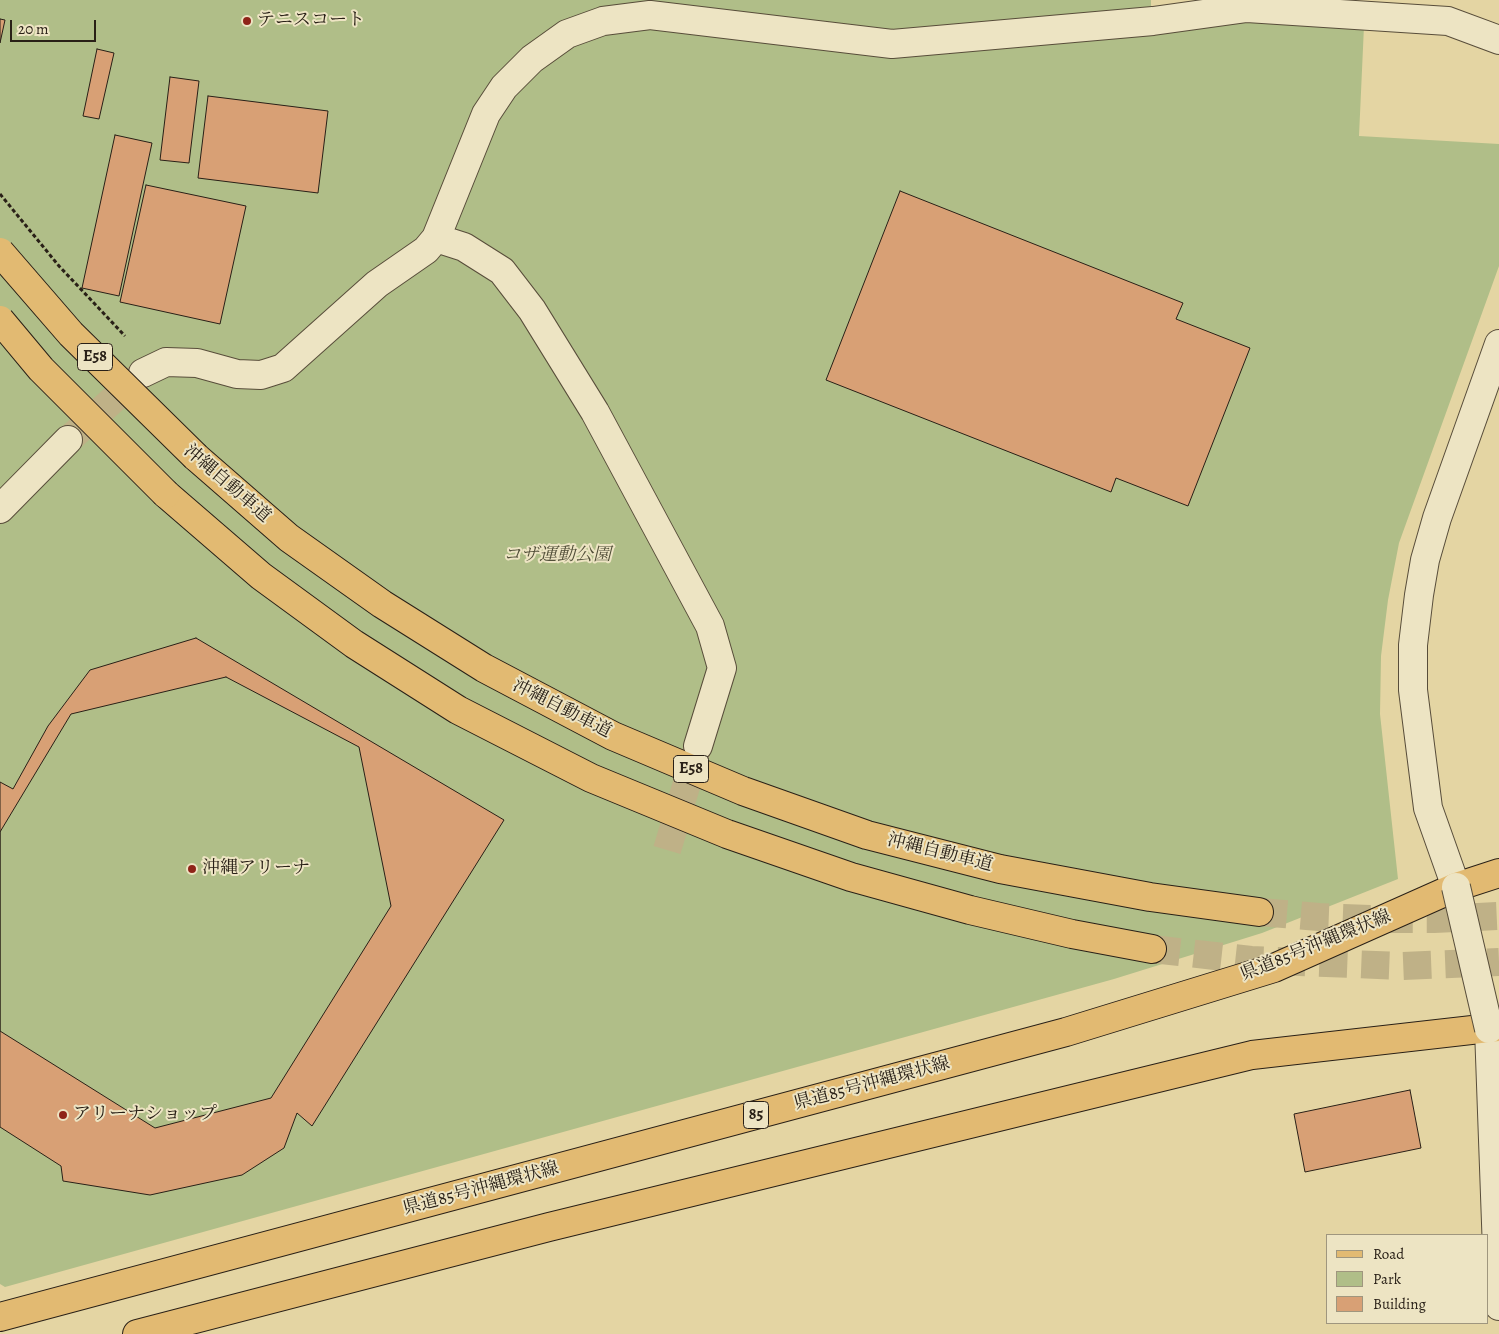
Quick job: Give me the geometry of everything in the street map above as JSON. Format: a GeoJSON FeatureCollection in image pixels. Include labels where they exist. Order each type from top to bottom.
{"type":"FeatureCollection","features":[{"type":"Feature","properties":{"kind":"main road","name":"沖縄自動車道"},"geometry":{"type":"LineString","coordinates":[[0,252],[71,334],[196,457],[289,538],[382,604],[484,668],[613,736],[743,791],[867,835],[1000,868],[1150,897],[1259,912]]}},
{"type":"Feature","properties":{"kind":"main road","name":"E58"},"geometry":{"type":"LineString","coordinates":[[0,320],[41,369],[166,494],[261,576],[354,644],[458,710],[591,778],[727,834],[851,877],[970,910],[1072,934],[1152,949]]}},
{"type":"Feature","properties":{"kind":"main road","name":"県道85号沖縄環状線"},"geometry":{"type":"LineString","coordinates":[[0,1317],[1066,1032],[1274,968],[1456,887],[1499,873]]}},
{"type":"Feature","properties":{"kind":"main road"},"geometry":{"type":"LineString","coordinates":[[137,1334],[549,1226],[1252,1055],[1494,1028]]}},
{"type":"Feature","properties":{"kind":"street"},"geometry":{"type":"LineString","coordinates":[[143,373],[166,362],[197,363],[237,374],[262,375],[283,368],[377,284],[426,250],[436,238],[486,114],[504,86],[532,59],[567,34],[603,21],[650,15],[892,44],[1153,21],[1249,4],[1448,21],[1499,40]]}},
{"type":"Feature","properties":{"kind":"street"},"geometry":{"type":"LineString","coordinates":[[436,238],[464,247],[502,271],[532,310],[595,412],[710,626],[722,668],[698,746]]}},
{"type":"Feature","properties":{"kind":"street"},"geometry":{"type":"LineString","coordinates":[[1499,344],[1437,518],[1424,569],[1412,645],[1413,690],[1428,808],[1456,887],[1494,1028],[1499,1306]]}},
{"type":"Feature","properties":{"kind":"street"},"geometry":{"type":"LineString","coordinates":[[0,509],[68,440]]}},
{"type":"Feature","properties":{"kind":"path"},"geometry":{"type":"LineString","coordinates":[[0,194],[59,266],[125,336]]}},
{"type":"Feature","properties":{"kind":"green space","name":"コザ運動公園"},"geometry":{"type":"Polygon","coordinates":[[[0,0],[1151,0],[1151,30],[1248,15],[1364,26],[1359,136],[1499,144],[1499,266],[1399,543],[1388,600],[1381,656],[1380,714],[1398,879],[1262,933],[1114,979],[5,1287],[0,1284],[0,0]]]}},
{"type":"Feature","properties":{"kind":"building"},"geometry":{"type":"Polygon","coordinates":[[[0,19],[5,20],[0,43],[0,19]]]}},
{"type":"Feature","properties":{"kind":"building"},"geometry":{"type":"Polygon","coordinates":[[[97,49],[114,53],[99,119],[83,116],[97,49]]]}},
{"type":"Feature","properties":{"kind":"building"},"geometry":{"type":"Polygon","coordinates":[[[170,77],[199,81],[189,163],[160,160],[170,77]]]}},
{"type":"Feature","properties":{"kind":"building"},"geometry":{"type":"Polygon","coordinates":[[[208,96],[328,111],[318,193],[198,178],[208,96]]]}},
{"type":"Feature","properties":{"kind":"building"},"geometry":{"type":"Polygon","coordinates":[[[115,135],[152,143],[119,296],[82,288],[115,135]]]}},
{"type":"Feature","properties":{"kind":"building"},"geometry":{"type":"Polygon","coordinates":[[[146,185],[246,206],[220,324],[120,302],[146,185]]]}},
{"type":"Feature","properties":{"kind":"building"},"geometry":{"type":"Polygon","coordinates":[[[900,191],[1183,303],[1176,319],[1250,348],[1188,506],[1116,478],[1111,492],[826,380],[900,191]]]}},
{"type":"Feature","properties":{"kind":"building","name":"沖縄アリーナ"},"geometry":{"type":"Polygon","coordinates":[[[196,638],[504,820],[312,1126],[297,1113],[284,1148],[242,1175],[150,1195],[63,1181],[61,1166],[0,1127],[0,782],[13,789],[48,726],[90,670],[196,638]]]}},
{"type":"Feature","properties":{"kind":"building","name":"沖縄アリーナ"},"geometry":{"type":"Polygon","coordinates":[[[226,677],[359,747],[391,906],[271,1098],[155,1128],[0,1031],[0,832],[71,714],[226,677]]]}},
{"type":"Feature","properties":{"kind":"building"},"geometry":{"type":"Polygon","coordinates":[[[1410,1090],[1421,1148],[1305,1172],[1294,1114],[1410,1090]]]}},
{"type":"Feature","properties":{"kind":"tunnel"},"geometry":{"type":"LineString","coordinates":[[68,440],[143,373]]}},
{"type":"Feature","properties":{"kind":"tunnel"},"geometry":{"type":"LineString","coordinates":[[667,850],[698,746]]}},
{"type":"Feature","properties":{"kind":"tunnel"},"geometry":{"type":"LineString","coordinates":[[1259,912],[1370,919],[1499,916]]}},
{"type":"Feature","properties":{"kind":"tunnel"},"geometry":{"type":"LineString","coordinates":[[1152,949],[1251,960],[1402,966],[1499,962]]}},
{"type":"Feature","properties":{"kind":"place","name":"テニスコート"},"geometry":{"type":"Point","coordinates":[247,21]}},
{"type":"Feature","properties":{"kind":"place","name":"沖縄アリーナ"},"geometry":{"type":"Point","coordinates":[192,869]}},
{"type":"Feature","properties":{"kind":"place","name":"アリーナショップ"},"geometry":{"type":"Point","coordinates":[63,1115]}}]}
